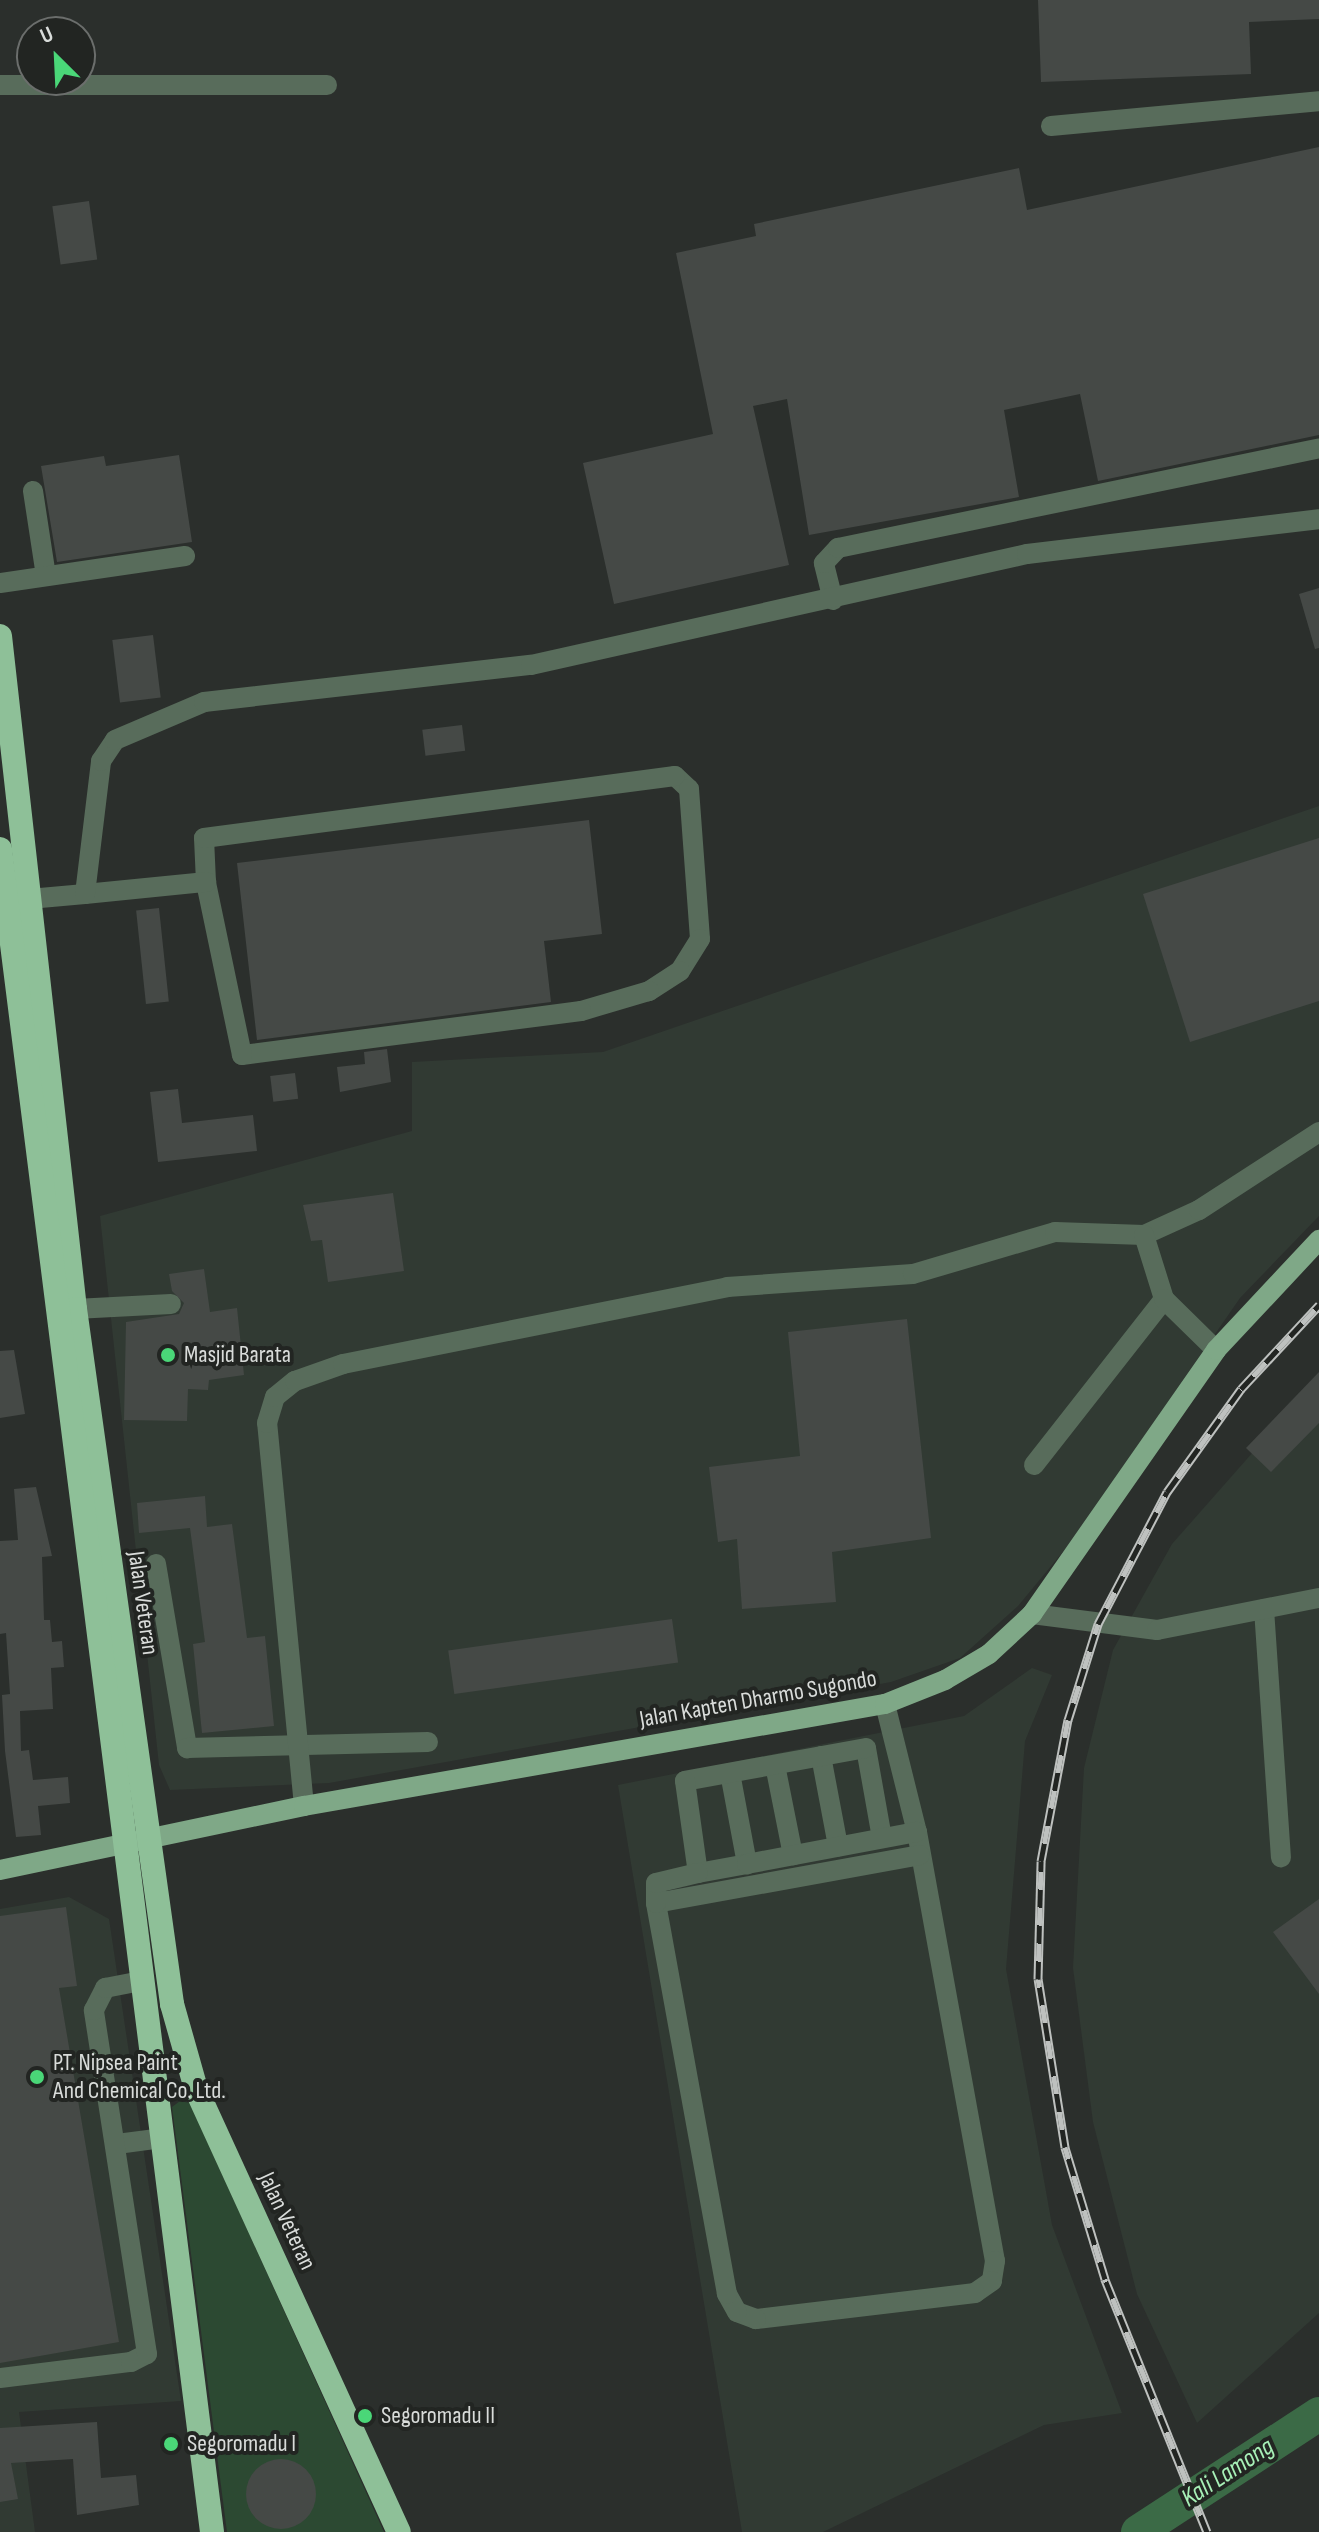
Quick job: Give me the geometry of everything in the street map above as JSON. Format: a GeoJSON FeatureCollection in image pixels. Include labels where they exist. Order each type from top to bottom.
{"type":"FeatureCollection","features":[{"type":"Feature","properties":{"kind":"highway","name":"Jalan Veteran"},"geometry":{"type":"LineString","coordinates":[[0,636],[136,1843],[142,1981],[212,2532]]}},
{"type":"Feature","properties":{"kind":"highway","name":"Jalan Veteran"},"geometry":{"type":"LineString","coordinates":[[0,849],[136,1843],[172,2004],[196,2089],[399,2532]]}},
{"type":"Feature","properties":{"kind":"highway"},"geometry":{"type":"LineString","coordinates":[[158,2097],[196,2089]]}},
{"type":"Feature","properties":{"kind":"main road","name":"Jalan Kapten Dharmo Sugondo"},"geometry":{"type":"LineString","coordinates":[[0,1870],[304,1806],[885,1704],[989,1654],[1032,1614],[1216,1350],[1319,1240]]}},
{"type":"Feature","properties":{"kind":"street"},"geometry":{"type":"LineString","coordinates":[[0,85],[327,85]]}},
{"type":"Feature","properties":{"kind":"street"},"geometry":{"type":"LineString","coordinates":[[1051,126],[1319,101]]}},
{"type":"Feature","properties":{"kind":"street"},"geometry":{"type":"LineString","coordinates":[[833,600],[824,563],[838,548],[1319,448]]}},
{"type":"Feature","properties":{"kind":"street"},"geometry":{"type":"LineString","coordinates":[[33,491],[46,576]]}},
{"type":"Feature","properties":{"kind":"street"},"geometry":{"type":"LineString","coordinates":[[85,894],[101,761],[115,740],[149,720],[204,702],[531,665],[833,600],[1027,554],[1319,519]]}},
{"type":"Feature","properties":{"kind":"street"},"geometry":{"type":"LineString","coordinates":[[0,583],[185,556]]}},
{"type":"Feature","properties":{"kind":"street"},"geometry":{"type":"LineString","coordinates":[[675,776],[689,789],[700,939],[680,971],[649,991],[581,1011],[253,1058],[236,1044],[206,882],[203,846],[211,835],[675,776]]}},
{"type":"Feature","properties":{"kind":"street"},"geometry":{"type":"LineString","coordinates":[[29,899],[206,882]]}},
{"type":"Feature","properties":{"kind":"street"},"geometry":{"type":"LineString","coordinates":[[304,1806],[267,1423],[275,1397],[295,1381],[343,1364],[727,1287],[913,1274],[1055,1232],[1144,1235],[1199,1210],[1319,1132]]}},
{"type":"Feature","properties":{"kind":"street"},"geometry":{"type":"LineString","coordinates":[[1144,1235],[1164,1299],[1216,1350]]}},
{"type":"Feature","properties":{"kind":"street"},"geometry":{"type":"LineString","coordinates":[[1034,1465],[1164,1299]]}},
{"type":"Feature","properties":{"kind":"street"},"geometry":{"type":"LineString","coordinates":[[75,1309],[171,1304]]}},
{"type":"Feature","properties":{"kind":"street"},"geometry":{"type":"LineString","coordinates":[[156,1564],[187,1748],[428,1742]]}},
{"type":"Feature","properties":{"kind":"street"},"geometry":{"type":"LineString","coordinates":[[1032,1614],[1157,1630],[1319,1598]]}},
{"type":"Feature","properties":{"kind":"street"},"geometry":{"type":"LineString","coordinates":[[1264,1609],[1281,1857]]}},
{"type":"Feature","properties":{"kind":"street"},"geometry":{"type":"LineString","coordinates":[[885,1704],[917,1832],[995,2261],[992,2281],[975,2293],[756,2319],[737,2312],[727,2294],[656,1903],[656,1883],[917,1832]]}},
{"type":"Feature","properties":{"kind":"street"},"geometry":{"type":"LineString","coordinates":[[698,1873],[685,1781],[866,1748],[882,1838]]}},
{"type":"Feature","properties":{"kind":"street"},"geometry":{"type":"LineString","coordinates":[[821,1756],[838,1846]]}},
{"type":"Feature","properties":{"kind":"street"},"geometry":{"type":"LineString","coordinates":[[775,1765],[793,1855]]}},
{"type":"Feature","properties":{"kind":"street"},"geometry":{"type":"LineString","coordinates":[[730,1773],[747,1864]]}},
{"type":"Feature","properties":{"kind":"street"},"geometry":{"type":"LineString","coordinates":[[656,1903],[920,1855]]}},
{"type":"Feature","properties":{"kind":"street"},"geometry":{"type":"LineString","coordinates":[[0,2378],[131,2362],[147,2354],[96,1997],[142,1981]]}},
{"type":"Feature","properties":{"kind":"street"},"geometry":{"type":"LineString","coordinates":[[117,2144],[162,2138]]}},
{"type":"Feature","properties":{"kind":"shaded area"},"geometry":{"type":"Polygon","coordinates":[[[1319,806],[1319,1216],[1240,1298],[1071,1542],[1018,1606],[960,1658],[891,1682],[329,1783],[170,1790],[159,1765],[100,1216],[412,1131],[412,1062],[603,1052],[1319,806]]]}},
{"type":"Feature","properties":{"kind":"shaded area"},"geometry":{"type":"Polygon","coordinates":[[[1319,1377],[1319,2313],[1197,2423],[1137,2294],[1093,2122],[1073,1968],[1084,1768],[1113,1650],[1172,1544],[1319,1377]]]}},
{"type":"Feature","properties":{"kind":"shaded area"},"geometry":{"type":"Polygon","coordinates":[[[1032,1668],[1052,1675],[1025,1741],[1006,1969],[1052,2225],[1122,2413],[1044,2425],[823,2532],[742,2532],[618,1785],[964,1716],[1032,1668]]]}},
{"type":"Feature","properties":{"kind":"shaded area"},"geometry":{"type":"Polygon","coordinates":[[[69,1897],[109,1919],[181,2401],[19,2412],[35,2532],[0,2532],[0,1909],[69,1897]]]}},
{"type":"Feature","properties":{"kind":"green space"},"geometry":{"type":"Polygon","coordinates":[[[180,2101],[190,2103],[384,2532],[227,2532],[172,2107],[180,2101]]]}},
{"type":"Feature","properties":{"kind":"building"},"geometry":{"type":"Polygon","coordinates":[[[1038,0],[1319,0],[1319,19],[1249,22],[1251,74],[1041,82],[1038,0]]]}},
{"type":"Feature","properties":{"kind":"building"},"geometry":{"type":"Polygon","coordinates":[[[1319,147],[1319,435],[1098,481],[1080,394],[1004,410],[1019,497],[809,535],[787,399],[753,406],[789,565],[614,604],[583,463],[713,434],[676,253],[756,236],[754,224],[1019,168],[1027,210],[1319,147]]]}},
{"type":"Feature","properties":{"kind":"building"},"geometry":{"type":"Polygon","coordinates":[[[89,201],[97,259],[61,265],[52,206],[89,201]]]}},
{"type":"Feature","properties":{"kind":"building"},"geometry":{"type":"Polygon","coordinates":[[[179,455],[192,542],[57,562],[41,466],[104,456],[106,466],[179,455]]]}},
{"type":"Feature","properties":{"kind":"building"},"geometry":{"type":"Polygon","coordinates":[[[1319,588],[1319,648],[1315,649],[1299,594],[1319,588]]]}},
{"type":"Feature","properties":{"kind":"building"},"geometry":{"type":"Polygon","coordinates":[[[153,635],[161,698],[120,703],[112,640],[153,635]]]}},
{"type":"Feature","properties":{"kind":"building"},"geometry":{"type":"Polygon","coordinates":[[[462,725],[465,751],[425,756],[422,730],[462,725]]]}},
{"type":"Feature","properties":{"kind":"building"},"geometry":{"type":"Polygon","coordinates":[[[589,820],[602,934],[544,941],[551,1002],[257,1040],[237,863],[589,820]]]}},
{"type":"Feature","properties":{"kind":"building"},"geometry":{"type":"Polygon","coordinates":[[[1319,838],[1319,1001],[1190,1042],[1143,894],[1319,838]]]}},
{"type":"Feature","properties":{"kind":"building"},"geometry":{"type":"Polygon","coordinates":[[[159,908],[169,1001],[146,1004],[136,910],[159,908]]]}},
{"type":"Feature","properties":{"kind":"building"},"geometry":{"type":"Polygon","coordinates":[[[387,1049],[391,1082],[340,1092],[337,1067],[365,1064],[364,1052],[387,1049]]]}},
{"type":"Feature","properties":{"kind":"building"},"geometry":{"type":"Polygon","coordinates":[[[295,1073],[298,1099],[273,1102],[270,1076],[295,1073]]]}},
{"type":"Feature","properties":{"kind":"building"},"geometry":{"type":"Polygon","coordinates":[[[178,1089],[182,1123],[253,1115],[257,1151],[158,1162],[150,1092],[178,1089]]]}},
{"type":"Feature","properties":{"kind":"building"},"geometry":{"type":"Polygon","coordinates":[[[393,1193],[404,1271],[328,1282],[322,1240],[311,1241],[303,1205],[393,1193]]]}},
{"type":"Feature","properties":{"kind":"building"},"geometry":{"type":"Polygon","coordinates":[[[204,1269],[210,1312],[237,1308],[244,1375],[209,1380],[208,1390],[188,1389],[187,1421],[124,1420],[126,1322],[179,1314],[184,1303],[172,1291],[169,1274],[204,1269]]]}},
{"type":"Feature","properties":{"kind":"building"},"geometry":{"type":"Polygon","coordinates":[[[907,1319],[931,1538],[832,1552],[836,1602],[742,1609],[737,1539],[718,1542],[709,1467],[800,1456],[788,1332],[907,1319]]]}},
{"type":"Feature","properties":{"kind":"building"},"geometry":{"type":"Polygon","coordinates":[[[14,1350],[25,1414],[0,1418],[0,1351],[14,1350]]]}},
{"type":"Feature","properties":{"kind":"building"},"geometry":{"type":"Polygon","coordinates":[[[1319,1372],[1319,1423],[1271,1472],[1246,1448],[1319,1372]]]}},
{"type":"Feature","properties":{"kind":"building"},"geometry":{"type":"Polygon","coordinates":[[[36,1487],[52,1556],[42,1557],[44,1620],[50,1620],[52,1642],[62,1641],[64,1667],[51,1668],[53,1709],[20,1711],[21,1751],[29,1750],[33,1780],[68,1777],[70,1803],[38,1806],[41,1835],[16,1837],[5,1751],[2,1695],[10,1694],[6,1633],[0,1634],[0,1541],[18,1540],[14,1489],[36,1487]]]}},
{"type":"Feature","properties":{"kind":"building"},"geometry":{"type":"Polygon","coordinates":[[[205,1496],[207,1527],[232,1524],[247,1638],[265,1636],[274,1726],[202,1733],[193,1644],[205,1642],[190,1528],[139,1533],[137,1503],[205,1496]]]}},
{"type":"Feature","properties":{"kind":"building"},"geometry":{"type":"Polygon","coordinates":[[[672,1619],[678,1663],[454,1694],[448,1650],[672,1619]]]}},
{"type":"Feature","properties":{"kind":"building"},"geometry":{"type":"Polygon","coordinates":[[[1319,1899],[1319,1994],[1273,1932],[1319,1899]]]}},
{"type":"Feature","properties":{"kind":"building"},"geometry":{"type":"Polygon","coordinates":[[[66,1907],[77,1986],[59,1988],[119,2342],[0,2363],[0,1916],[66,1907]]]}},
{"type":"Feature","properties":{"kind":"building"},"geometry":{"type":"Polygon","coordinates":[[[97,2422],[101,2478],[136,2475],[139,2505],[77,2515],[73,2459],[11,2463],[18,2499],[0,2502],[0,2428],[97,2422]]]}},
{"type":"Feature","properties":{"kind":"building"},"geometry":{"type":"Polygon","coordinates":[[[281,2459],[306,2469],[316,2494],[306,2519],[281,2529],[256,2519],[246,2494],[256,2469],[281,2459]]]}},
{"type":"Feature","properties":{"kind":"waterway","name":"Kali Lamong"},"geometry":{"type":"LineString","coordinates":[[1138,2532],[1319,2414]]}},
{"type":"Feature","properties":{"kind":"railway"},"geometry":{"type":"LineString","coordinates":[[1207,2532],[1105,2279],[1065,2147],[1038,1979],[1041,1861],[1068,1720],[1098,1624],[1167,1492],[1241,1389],[1319,1305]]}},
{"type":"Feature","properties":{"kind":"place","name":"Masjid Barata"},"geometry":{"type":"Point","coordinates":[168,1355]}},
{"type":"Feature","properties":{"kind":"place","name":"P.T. Nipsea Paint And Chemical Co. Ltd."},"geometry":{"type":"Point","coordinates":[37,2077]}},
{"type":"Feature","properties":{"kind":"place","name":"Segoromadu II"},"geometry":{"type":"Point","coordinates":[365,2416]}},
{"type":"Feature","properties":{"kind":"place","name":"Segoromadu I"},"geometry":{"type":"Point","coordinates":[171,2444]}}]}
